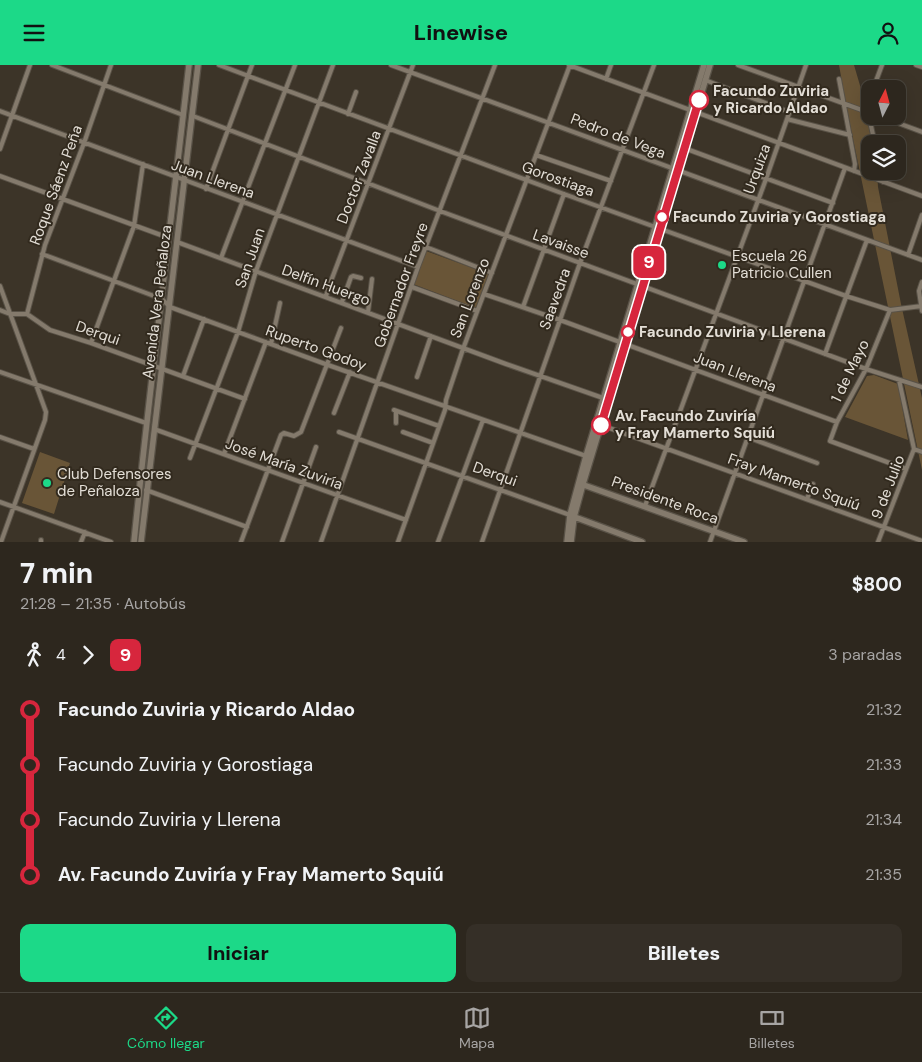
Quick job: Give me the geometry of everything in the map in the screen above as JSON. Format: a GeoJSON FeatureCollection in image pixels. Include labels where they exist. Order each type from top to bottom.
{"type":"FeatureCollection","features":[{"type":"Feature","properties":{"kind":"main road","name":"Avenida Vera Peñaloza"},"geometry":{"type":"LineString","coordinates":[[134,542],[152,366],[162,299],[189,65]]}},
{"type":"Feature","properties":{"kind":"main road","name":"Avenida Vera Peñaloza"},"geometry":{"type":"LineString","coordinates":[[141,542],[198,65]]}},
{"type":"Feature","properties":{"kind":"main road"},"geometry":{"type":"LineString","coordinates":[[674,169],[684,148],[704,65]]}},
{"type":"Feature","properties":{"kind":"main road"},"geometry":{"type":"LineString","coordinates":[[581,484],[586,456],[606,399],[674,169],[692,111],[710,65]]}},
{"type":"Feature","properties":{"kind":"main road"},"geometry":{"type":"LineString","coordinates":[[567,542],[581,484],[601,425],[606,399]]}},
{"type":"Feature","properties":{"kind":"main road","name":"Presidente Roca"},"geometry":{"type":"LineString","coordinates":[[581,484],[744,542]]}},
{"type":"Feature","properties":{"kind":"main road"},"geometry":{"type":"LineString","coordinates":[[571,542],[572,516]]}},
{"type":"Feature","properties":{"kind":"main road","name":"Derqui"},"geometry":{"type":"LineString","coordinates":[[572,516],[630,540],[642,542]]}},
{"type":"Feature","properties":{"kind":"street"},"geometry":{"type":"LineString","coordinates":[[0,149],[30,65]]}},
{"type":"Feature","properties":{"kind":"street"},"geometry":{"type":"LineString","coordinates":[[52,65],[183,115]]}},
{"type":"Feature","properties":{"kind":"street","name":"Roque Sáenz Peña"},"geometry":{"type":"LineString","coordinates":[[27,314],[42,254],[111,65]]}},
{"type":"Feature","properties":{"kind":"street","name":"Gorostiaga"},"geometry":{"type":"LineString","coordinates":[[219,65],[527,180],[846,296],[890,310]]}},
{"type":"Feature","properties":{"kind":"street"},"geometry":{"type":"LineString","coordinates":[[206,189],[252,65]]}},
{"type":"Feature","properties":{"kind":"street"},"geometry":{"type":"LineString","coordinates":[[221,258],[295,65]]}},
{"type":"Feature","properties":{"kind":"street","name":"San Juan"},"geometry":{"type":"LineString","coordinates":[[190,458],[218,388],[238,332],[256,271],[333,65]]}},
{"type":"Feature","properties":{"kind":"street","name":"Pedro de Vega"},"geometry":{"type":"LineString","coordinates":[[391,65],[922,260]]}},
{"type":"Feature","properties":{"kind":"street","name":"Doctor Zavalla"},"geometry":{"type":"LineString","coordinates":[[326,296],[413,65]]}},
{"type":"Feature","properties":{"kind":"street","name":"Gobernador Freyre"},"geometry":{"type":"LineString","coordinates":[[321,542],[418,267],[462,156],[495,65]]}},
{"type":"Feature","properties":{"kind":"street"},"geometry":{"type":"LineString","coordinates":[[570,65],[922,196]]}},
{"type":"Feature","properties":{"kind":"street","name":"San Lorenzo"},"geometry":{"type":"LineString","coordinates":[[398,542],[439,426],[463,349],[570,65]]}},
{"type":"Feature","properties":{"kind":"street"},"geometry":{"type":"LineString","coordinates":[[606,79],[611,65]]}},
{"type":"Feature","properties":{"kind":"street","name":"Saavedra"},"geometry":{"type":"LineString","coordinates":[[482,542],[580,263],[654,65]]}},
{"type":"Feature","properties":{"kind":"street"},"geometry":{"type":"LineString","coordinates":[[738,65],[861,110]]}},
{"type":"Feature","properties":{"kind":"street","name":"Urquiza"},"geometry":{"type":"LineString","coordinates":[[645,506],[766,179],[806,65]]}},
{"type":"Feature","properties":{"kind":"street"},"geometry":{"type":"LineString","coordinates":[[877,80],[882,65]]}},
{"type":"Feature","properties":{"kind":"street"},"geometry":{"type":"LineString","coordinates":[[916,65],[922,67]]}},
{"type":"Feature","properties":{"kind":"street"},"geometry":{"type":"LineString","coordinates":[[839,79],[855,164],[854,171]]}},
{"type":"Feature","properties":{"kind":"street"},"geometry":{"type":"LineString","coordinates":[[705,80],[789,112]]}},
{"type":"Feature","properties":{"kind":"street"},"geometry":{"type":"LineString","coordinates":[[348,114],[356,92]]}},
{"type":"Feature","properties":{"kind":"street","name":"Juan Llerena"},"geometry":{"type":"LineString","coordinates":[[0,111],[418,267]]}},
{"type":"Feature","properties":{"kind":"street","name":"Lavaisse"},"geometry":{"type":"LineString","coordinates":[[193,116],[544,250],[866,369],[922,387]]}},
{"type":"Feature","properties":{"kind":"street"},"geometry":{"type":"LineString","coordinates":[[787,119],[850,135]]}},
{"type":"Feature","properties":{"kind":"street"},"geometry":{"type":"LineString","coordinates":[[903,125],[922,132]]}},
{"type":"Feature","properties":{"kind":"street"},"geometry":{"type":"LineString","coordinates":[[684,148],[833,203]]}},
{"type":"Feature","properties":{"kind":"street"},"geometry":{"type":"LineString","coordinates":[[536,155],[610,181]]}},
{"type":"Feature","properties":{"kind":"street"},"geometry":{"type":"LineString","coordinates":[[92,343],[134,226],[143,164]]}},
{"type":"Feature","properties":{"kind":"street"},"geometry":{"type":"LineString","coordinates":[[710,542],[845,168]]}},
{"type":"Feature","properties":{"kind":"street"},"geometry":{"type":"LineString","coordinates":[[0,176],[62,197],[169,238]]}},
{"type":"Feature","properties":{"kind":"street"},"geometry":{"type":"LineString","coordinates":[[523,307],[564,193]]}},
{"type":"Feature","properties":{"kind":"street"},"geometry":{"type":"LineString","coordinates":[[908,255],[922,215]]}},
{"type":"Feature","properties":{"kind":"street"},"geometry":{"type":"LineString","coordinates":[[825,354],[867,240]]}},
{"type":"Feature","properties":{"kind":"street","name":"Delfín Huergo"},"geometry":{"type":"LineString","coordinates":[[178,242],[463,349],[606,399]]}},
{"type":"Feature","properties":{"kind":"street"},"geometry":{"type":"LineString","coordinates":[[426,247],[492,273]]}},
{"type":"Feature","properties":{"kind":"street","name":"Ruperto Godoy"},"geometry":{"type":"LineString","coordinates":[[42,254],[162,299],[170,307],[586,456]]}},
{"type":"Feature","properties":{"kind":"street"},"geometry":{"type":"LineString","coordinates":[[342,302],[351,277],[353,275],[361,278]]}},
{"type":"Feature","properties":{"kind":"street"},"geometry":{"type":"LineString","coordinates":[[368,312],[372,279]]}},
{"type":"Feature","properties":{"kind":"street"},"geometry":{"type":"LineString","coordinates":[[890,310],[922,308],[918,291],[922,282]]}},
{"type":"Feature","properties":{"kind":"street"},"geometry":{"type":"LineString","coordinates":[[0,286],[45,405],[46,417],[1,542]]}},
{"type":"Feature","properties":{"kind":"street"},"geometry":{"type":"LineString","coordinates":[[412,287],[477,311]]}},
{"type":"Feature","properties":{"kind":"street","name":"Juan Llerena"},"geometry":{"type":"LineString","coordinates":[[484,294],[696,369],[837,422]]}},
{"type":"Feature","properties":{"kind":"street"},"geometry":{"type":"LineString","coordinates":[[224,454],[269,343],[280,303]]}},
{"type":"Feature","properties":{"kind":"street","name":"1 de Mayo"},"geometry":{"type":"LineString","coordinates":[[890,310],[866,369],[837,422],[830,441],[906,469]]}},
{"type":"Feature","properties":{"kind":"street"},"geometry":{"type":"LineString","coordinates":[[0,311],[10,314],[27,314]]}},
{"type":"Feature","properties":{"kind":"street","name":"Derqui"},"geometry":{"type":"LineString","coordinates":[[27,314],[50,330],[92,343],[246,399]]}},
{"type":"Feature","properties":{"kind":"street"},"geometry":{"type":"LineString","coordinates":[[183,376],[204,319]]}},
{"type":"Feature","properties":{"kind":"street"},"geometry":{"type":"LineString","coordinates":[[241,542],[282,433],[294,436],[301,432],[342,328]]}},
{"type":"Feature","properties":{"kind":"street"},"geometry":{"type":"LineString","coordinates":[[417,377],[432,336]]}},
{"type":"Feature","properties":{"kind":"street"},"geometry":{"type":"LineString","coordinates":[[0,372],[146,423]]}},
{"type":"Feature","properties":{"kind":"street"},"geometry":{"type":"LineString","coordinates":[[334,413],[350,372]]}},
{"type":"Feature","properties":{"kind":"street","name":"9 de Julio"},"geometry":{"type":"LineString","coordinates":[[878,542],[914,449],[899,380]]}},
{"type":"Feature","properties":{"kind":"street"},"geometry":{"type":"LineString","coordinates":[[396,423],[395,411],[439,426]]}},
{"type":"Feature","properties":{"kind":"street"},"geometry":{"type":"LineString","coordinates":[[438,542],[483,420]]}},
{"type":"Feature","properties":{"kind":"street","name":"Fray Mamerto Squiú"},"geometry":{"type":"LineString","coordinates":[[601,425],[667,447],[922,541]]}},
{"type":"Feature","properties":{"kind":"street","name":"José María Zuviría"},"geometry":{"type":"LineString","coordinates":[[154,429],[406,520]]}},
{"type":"Feature","properties":{"kind":"street","name":"Derqui"},"geometry":{"type":"LineString","coordinates":[[339,432],[572,516]]}},
{"type":"Feature","properties":{"kind":"street"},"geometry":{"type":"LineString","coordinates":[[403,432],[433,443]]}},
{"type":"Feature","properties":{"kind":"street"},"geometry":{"type":"LineString","coordinates":[[0,437],[34,449]]}},
{"type":"Feature","properties":{"kind":"street"},"geometry":{"type":"LineString","coordinates":[[747,437],[817,463]]}},
{"type":"Feature","properties":{"kind":"street"},"geometry":{"type":"LineString","coordinates":[[282,542],[316,447]]}},
{"type":"Feature","properties":{"kind":"street"},"geometry":{"type":"LineString","coordinates":[[914,449],[922,452]]}},
{"type":"Feature","properties":{"kind":"street"},"geometry":{"type":"LineString","coordinates":[[807,499],[812,484]]}},
{"type":"Feature","properties":{"kind":"street"},"geometry":{"type":"LineString","coordinates":[[146,491],[247,527]]}},
{"type":"Feature","properties":{"kind":"street"},"geometry":{"type":"LineString","coordinates":[[0,502],[111,542]]}},
{"type":"Feature","properties":{"kind":"street"},"geometry":{"type":"LineString","coordinates":[[81,542],[85,532]]}},
{"type":"Feature","properties":{"kind":"shaded area"},"geometry":{"type":"Polygon","coordinates":[[[839,65],[854,65],[861,89],[861,125],[869,125],[870,135],[861,135],[861,177],[839,65]]]}},
{"type":"Feature","properties":{"kind":"shaded area"},"geometry":{"type":"Polygon","coordinates":[[[862,180],[878,180],[901,304],[922,398],[922,470],[862,180]]]}},
{"type":"Feature","properties":{"kind":"shaded area"},"geometry":{"type":"Polygon","coordinates":[[[426,251],[489,274],[476,308],[413,284],[426,251]]]}},
{"type":"Feature","properties":{"kind":"shaded area"},"geometry":{"type":"Polygon","coordinates":[[[874,375],[898,384],[908,440],[845,417],[867,376],[874,375]]]}},
{"type":"Feature","properties":{"kind":"shaded area","name":"Club Defensores de Peñaloza"},"geometry":{"type":"Polygon","coordinates":[[[40,452],[70,463],[54,514],[22,503],[40,452]]]}},
{"type":"Feature","properties":{"kind":"bus line","name":"9"},"geometry":{"type":"LineString","coordinates":[[601,425],[699,100]]}},
{"type":"Feature","properties":{"kind":"place","name":"Facundo Zuviria y Ricardo Aldao"},"geometry":{"type":"Point","coordinates":[699,100]}},
{"type":"Feature","properties":{"kind":"place","name":"Facundo Zuviria y Gorostiaga"},"geometry":{"type":"Point","coordinates":[662,217]}},
{"type":"Feature","properties":{"kind":"place","name":"Escuela 26 Patricio Cullen"},"geometry":{"type":"Point","coordinates":[722,265]}},
{"type":"Feature","properties":{"kind":"place","name":"Facundo Zuviria y Llerena"},"geometry":{"type":"Point","coordinates":[628,332]}},
{"type":"Feature","properties":{"kind":"place","name":"Av. Facundo Zuviría y Fray Mamerto Squiú"},"geometry":{"type":"Point","coordinates":[601,425]}},
{"type":"Feature","properties":{"kind":"place","name":"Club Defensores de Peñaloza"},"geometry":{"type":"Point","coordinates":[47,483]}}]}
